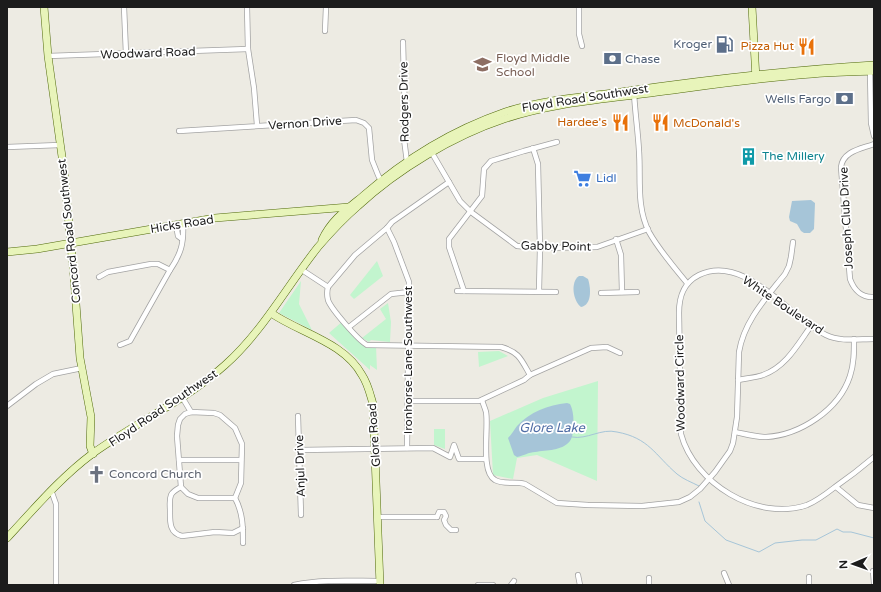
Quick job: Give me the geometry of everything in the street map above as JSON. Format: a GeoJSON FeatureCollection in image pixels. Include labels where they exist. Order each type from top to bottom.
{"type":"FeatureCollection","features":[{"type":"Feature","properties":{"kind":"main road","name":"Concord Road Southwest"},"geometry":{"type":"LineString","coordinates":[[44,7],[48,56],[71,243],[82,368],[91,417],[90,446],[93,454]]}},
{"type":"Feature","properties":{"kind":"main road"},"geometry":{"type":"LineString","coordinates":[[752,7],[756,77]]}},
{"type":"Feature","properties":{"kind":"main road","name":"Floyd Road Southwest"},"geometry":{"type":"LineString","coordinates":[[7,538],[51,490],[93,454],[182,397],[204,382],[231,360],[271,313],[320,245],[382,182],[406,162],[475,124],[507,112],[546,102],[756,77],[799,70],[873,69]]}},
{"type":"Feature","properties":{"kind":"main road","name":"Floyd Road Southwest"},"geometry":{"type":"LineString","coordinates":[[320,245],[325,232],[334,221],[368,191],[432,153],[485,126],[518,114],[634,92]]}},
{"type":"Feature","properties":{"kind":"main road"},"geometry":{"type":"LineString","coordinates":[[332,208],[349,202],[368,191]]}},
{"type":"Feature","properties":{"kind":"main road","name":"Hicks Road"},"geometry":{"type":"LineString","coordinates":[[7,252],[71,243],[228,216],[357,206]]}},
{"type":"Feature","properties":{"kind":"main road"},"geometry":{"type":"LineString","coordinates":[[317,209],[334,212],[334,221]]}},
{"type":"Feature","properties":{"kind":"main road","name":"Glore Road"},"geometry":{"type":"LineString","coordinates":[[271,313],[328,343],[354,363],[368,386],[373,404],[380,583]]}},
{"type":"Feature","properties":{"kind":"street"},"geometry":{"type":"LineString","coordinates":[[124,7],[126,54]]}},
{"type":"Feature","properties":{"kind":"street"},"geometry":{"type":"LineString","coordinates":[[247,7],[248,49],[254,88],[256,125]]}},
{"type":"Feature","properties":{"kind":"street"},"geometry":{"type":"LineString","coordinates":[[325,31],[326,7]]}},
{"type":"Feature","properties":{"kind":"street"},"geometry":{"type":"LineString","coordinates":[[579,7],[582,46]]}},
{"type":"Feature","properties":{"kind":"street","name":"Rodgers Drive"},"geometry":{"type":"LineString","coordinates":[[403,42],[405,118],[404,139],[406,162]]}},
{"type":"Feature","properties":{"kind":"street","name":"Woodward Road"},"geometry":{"type":"LineString","coordinates":[[48,56],[248,49]]}},
{"type":"Feature","properties":{"kind":"street"},"geometry":{"type":"LineString","coordinates":[[873,69],[871,123],[874,136]]}},
{"type":"Feature","properties":{"kind":"street"},"geometry":{"type":"LineString","coordinates":[[634,92],[640,152],[640,199],[642,210],[648,229],[661,250],[687,283]]}},
{"type":"Feature","properties":{"kind":"street","name":"Vernon Drive"},"geometry":{"type":"LineString","coordinates":[[179,131],[256,125],[356,120],[364,123],[369,128],[372,160],[382,182]]}},
{"type":"Feature","properties":{"kind":"street"},"geometry":{"type":"LineString","coordinates":[[464,291],[449,247],[450,239],[482,196],[484,170],[491,161],[557,142]]}},
{"type":"Feature","properties":{"kind":"street","name":"Joseph Club Drive"},"geometry":{"type":"LineString","coordinates":[[874,144],[847,154],[841,167],[850,279],[855,290],[865,296],[874,297]]}},
{"type":"Feature","properties":{"kind":"street"},"geometry":{"type":"LineString","coordinates":[[7,146],[60,145]]}},
{"type":"Feature","properties":{"kind":"street"},"geometry":{"type":"LineString","coordinates":[[533,148],[538,164],[540,248],[539,291]]}},
{"type":"Feature","properties":{"kind":"street","name":"Gabby Point"},"geometry":{"type":"LineString","coordinates":[[432,153],[460,201],[471,212],[517,246],[540,248],[598,247],[616,239],[648,229]]}},
{"type":"Feature","properties":{"kind":"street"},"geometry":{"type":"LineString","coordinates":[[448,182],[392,222],[357,253],[328,287],[328,299],[331,306],[359,339],[368,345],[501,347],[512,350],[520,357],[530,375]]}},
{"type":"Feature","properties":{"kind":"street"},"geometry":{"type":"LineString","coordinates":[[120,345],[130,340],[180,253],[182,239],[178,236],[179,224]]}},
{"type":"Feature","properties":{"kind":"street","name":"Ironhorse Lane Southwest"},"geometry":{"type":"LineString","coordinates":[[387,228],[394,242],[409,282],[408,448]]}},
{"type":"Feature","properties":{"kind":"street"},"geometry":{"type":"LineString","coordinates":[[616,239],[621,255],[622,292]]}},
{"type":"Feature","properties":{"kind":"street"},"geometry":{"type":"LineString","coordinates":[[482,400],[486,412],[486,459],[488,471],[493,480],[501,482],[519,482],[525,484],[558,503],[616,506],[673,503],[690,497],[700,489],[730,451],[735,432],[739,352],[746,327],[753,315],[785,274],[789,266],[793,242]]}},
{"type":"Feature","properties":{"kind":"street"},"geometry":{"type":"LineString","coordinates":[[99,277],[108,272],[151,264],[158,264],[170,270]]}},
{"type":"Feature","properties":{"kind":"street"},"geometry":{"type":"LineString","coordinates":[[302,270],[328,287]]}},
{"type":"Feature","properties":{"kind":"street","name":"White Boulevard"},"geometry":{"type":"LineString","coordinates":[[687,283],[702,274],[721,270],[743,277],[770,293],[811,326],[826,335],[834,338],[874,339]]}},
{"type":"Feature","properties":{"kind":"street","name":"Woodward Circle"},"geometry":{"type":"LineString","coordinates":[[687,283],[679,302],[679,402],[681,434],[688,452],[697,466],[709,478],[720,488],[746,502],[780,509],[795,508],[808,505],[825,496],[874,457]]}},
{"type":"Feature","properties":{"kind":"street"},"geometry":{"type":"LineString","coordinates":[[457,291],[556,292]]}},
{"type":"Feature","properties":{"kind":"street"},"geometry":{"type":"LineString","coordinates":[[349,327],[391,294],[409,292]]}},
{"type":"Feature","properties":{"kind":"street"},"geometry":{"type":"LineString","coordinates":[[601,292],[637,292]]}},
{"type":"Feature","properties":{"kind":"street"},"geometry":{"type":"LineString","coordinates":[[738,380],[762,375],[776,369],[785,362],[811,326]]}},
{"type":"Feature","properties":{"kind":"street"},"geometry":{"type":"LineString","coordinates":[[735,432],[760,437],[778,435],[790,432],[823,414],[836,400],[850,376],[854,353],[854,339]]}},
{"type":"Feature","properties":{"kind":"street"},"geometry":{"type":"LineString","coordinates":[[408,401],[482,400],[524,380],[530,375],[591,348],[607,347],[620,353]]}},
{"type":"Feature","properties":{"kind":"street"},"geometry":{"type":"LineString","coordinates":[[7,406],[36,384],[53,374],[82,368]]}},
{"type":"Feature","properties":{"kind":"street"},"geometry":{"type":"LineString","coordinates":[[182,397],[191,412]]}},
{"type":"Feature","properties":{"kind":"street"},"geometry":{"type":"LineString","coordinates":[[235,498],[198,498],[188,494],[181,487],[177,436],[180,419],[185,414],[191,412],[214,413],[220,415],[235,428],[242,444],[241,483],[235,498],[241,513],[243,528],[242,543]]}},
{"type":"Feature","properties":{"kind":"street","name":"Anjul Drive"},"geometry":{"type":"LineString","coordinates":[[298,416],[301,515]]}},
{"type":"Feature","properties":{"kind":"street"},"geometry":{"type":"LineString","coordinates":[[300,450],[433,448],[450,457],[454,445],[458,459],[486,459]]}},
{"type":"Feature","properties":{"kind":"street"},"geometry":{"type":"LineString","coordinates":[[179,460],[241,460]]}},
{"type":"Feature","properties":{"kind":"street"},"geometry":{"type":"LineString","coordinates":[[181,487],[172,494],[170,500],[170,523],[172,531],[177,535],[182,536],[215,532],[233,533],[243,528]]}},
{"type":"Feature","properties":{"kind":"street"},"geometry":{"type":"LineString","coordinates":[[836,487],[858,506],[874,508]]}},
{"type":"Feature","properties":{"kind":"street"},"geometry":{"type":"LineString","coordinates":[[51,490],[56,504],[56,585]]}},
{"type":"Feature","properties":{"kind":"street"},"geometry":{"type":"LineString","coordinates":[[437,517],[439,512],[444,512],[446,516],[444,520],[448,528],[451,530],[456,530]]}},
{"type":"Feature","properties":{"kind":"street"},"geometry":{"type":"LineString","coordinates":[[378,518],[437,517],[439,521],[444,520]]}},
{"type":"Feature","properties":{"kind":"street"},"geometry":{"type":"LineString","coordinates":[[873,571],[874,583]]}},
{"type":"Feature","properties":{"kind":"street"},"geometry":{"type":"LineString","coordinates":[[724,573],[729,585]]}},
{"type":"Feature","properties":{"kind":"street"},"geometry":{"type":"LineString","coordinates":[[578,575],[580,585]]}},
{"type":"Feature","properties":{"kind":"street"},"geometry":{"type":"LineString","coordinates":[[809,577],[809,585]]}},
{"type":"Feature","properties":{"kind":"street"},"geometry":{"type":"LineString","coordinates":[[649,578],[649,585]]}},
{"type":"Feature","properties":{"kind":"street"},"geometry":{"type":"LineString","coordinates":[[294,585],[310,582],[340,581],[380,583]]}},
{"type":"Feature","properties":{"kind":"street"},"geometry":{"type":"LineString","coordinates":[[478,585],[492,585]]}},
{"type":"Feature","properties":{"kind":"green space"},"geometry":{"type":"Polygon","coordinates":[[[377,261],[383,276],[354,299],[350,295],[377,261]]]}},
{"type":"Feature","properties":{"kind":"green space"},"geometry":{"type":"Polygon","coordinates":[[[301,281],[299,304],[312,330],[279,313],[301,281]]]}},
{"type":"Feature","properties":{"kind":"green space"},"geometry":{"type":"Polygon","coordinates":[[[388,303],[391,322],[390,342],[371,340],[369,342],[362,338],[386,319],[380,309],[388,303]]]}},
{"type":"Feature","properties":{"kind":"green space"},"geometry":{"type":"Polygon","coordinates":[[[343,321],[370,346],[376,346],[377,370],[370,365],[370,370],[329,333],[343,321]]]}},
{"type":"Feature","properties":{"kind":"green space"},"geometry":{"type":"Polygon","coordinates":[[[499,351],[508,356],[479,367],[478,352],[499,351]]]}},
{"type":"Feature","properties":{"kind":"green space"},"geometry":{"type":"Polygon","coordinates":[[[598,381],[597,481],[537,455],[517,458],[513,479],[493,475],[490,421],[543,398],[598,381]]]}},
{"type":"Feature","properties":{"kind":"green space"},"geometry":{"type":"Polygon","coordinates":[[[434,429],[445,429],[445,449],[434,445],[434,429]]]}},
{"type":"Feature","properties":{"kind":"water"},"geometry":{"type":"Polygon","coordinates":[[[811,200],[815,203],[814,229],[810,233],[804,233],[797,224],[790,221],[789,217],[792,201],[811,200]]]}},
{"type":"Feature","properties":{"kind":"water"},"geometry":{"type":"Polygon","coordinates":[[[579,276],[583,276],[588,279],[590,287],[589,300],[585,306],[581,307],[574,296],[574,283],[579,276]]]}},
{"type":"Feature","properties":{"kind":"water","name":"Glore Lake"},"geometry":{"type":"Polygon","coordinates":[[[570,404],[573,411],[573,431],[572,438],[567,444],[554,450],[533,452],[517,457],[514,455],[508,438],[522,421],[540,410],[553,405],[570,404]]]}},
{"type":"Feature","properties":{"kind":"waterway"},"geometry":{"type":"LineString","coordinates":[[572,437],[583,437],[611,431],[637,438],[651,448],[679,476],[699,486]]}},
{"type":"Feature","properties":{"kind":"waterway"},"geometry":{"type":"LineString","coordinates":[[699,502],[705,521],[726,540],[759,552],[775,543],[816,540],[837,529],[843,532],[851,532],[874,538]]}},
{"type":"Feature","properties":{"kind":"place","name":"Kroger"},"geometry":{"type":"Point","coordinates":[725,44]}},
{"type":"Feature","properties":{"kind":"place","name":"Pizza Hut"},"geometry":{"type":"Point","coordinates":[807,46]}},
{"type":"Feature","properties":{"kind":"place","name":"Chase"},"geometry":{"type":"Point","coordinates":[612,59]}},
{"type":"Feature","properties":{"kind":"place","name":"Floyd Middle School"},"geometry":{"type":"Point","coordinates":[483,65]}},
{"type":"Feature","properties":{"kind":"place","name":"Wells Fargo"},"geometry":{"type":"Point","coordinates":[844,99]}},
{"type":"Feature","properties":{"kind":"place","name":"Hardee's"},"geometry":{"type":"Point","coordinates":[620,122]}},
{"type":"Feature","properties":{"kind":"place","name":"McDonald's"},"geometry":{"type":"Point","coordinates":[660,123]}},
{"type":"Feature","properties":{"kind":"place","name":"The Millery"},"geometry":{"type":"Point","coordinates":[749,156]}},
{"type":"Feature","properties":{"kind":"place","name":"Lidl"},"geometry":{"type":"Point","coordinates":[583,178]}},
{"type":"Feature","properties":{"kind":"place","name":"Concord Church"},"geometry":{"type":"Point","coordinates":[96,474]}}]}
